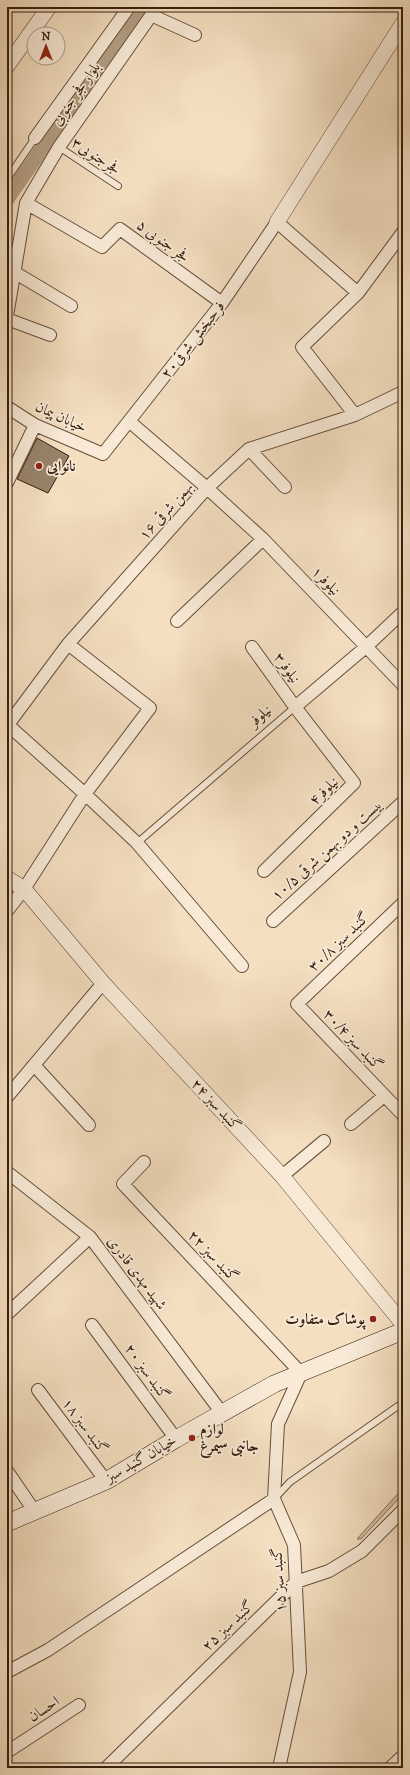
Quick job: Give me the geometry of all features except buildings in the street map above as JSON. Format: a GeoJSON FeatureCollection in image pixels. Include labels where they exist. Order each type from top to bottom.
{"type":"FeatureCollection","features":[{"type":"Feature","properties":{"kind":"main road","name":"خیابان گنبد سبز"},"geometry":{"type":"LineString","coordinates":[[7,1523],[106,1481],[176,1439],[274,1384],[403,1331]]}},
{"type":"Feature","properties":{"kind":"street"},"geometry":{"type":"LineString","coordinates":[[7,66],[49,7]]}},
{"type":"Feature","properties":{"kind":"street","name":"بلوار فجر جنوبی"},"geometry":{"type":"LineString","coordinates":[[35,138],[129,7]]}},
{"type":"Feature","properties":{"kind":"street"},"geometry":{"type":"LineString","coordinates":[[154,11],[195,35]]}},
{"type":"Feature","properties":{"kind":"street","name":"بلوار فجر جنوبی"},"geometry":{"type":"LineString","coordinates":[[26,203],[59,147],[154,11]]}},
{"type":"Feature","properties":{"kind":"street","name":"فرحبخش شرقی۲۰"},"geometry":{"type":"LineString","coordinates":[[103,454],[130,422],[222,303],[277,222],[403,23]]}},
{"type":"Feature","properties":{"kind":"street"},"geometry":{"type":"LineString","coordinates":[[7,316],[26,203]]}},
{"type":"Feature","properties":{"kind":"street","name":"فجر جنوبی ۵"},"geometry":{"type":"LineString","coordinates":[[26,203],[102,247],[120,229],[222,303]]}},
{"type":"Feature","properties":{"kind":"street"},"geometry":{"type":"LineString","coordinates":[[277,222],[358,293]]}},
{"type":"Feature","properties":{"kind":"street"},"geometry":{"type":"LineString","coordinates":[[355,415],[302,347],[358,293],[403,232]]}},
{"type":"Feature","properties":{"kind":"street"},"geometry":{"type":"LineString","coordinates":[[14,272],[71,306]]}},
{"type":"Feature","properties":{"kind":"street"},"geometry":{"type":"LineString","coordinates":[[7,319],[50,334]]}},
{"type":"Feature","properties":{"kind":"street","name":"بهمن شرقی ۱۶"},"geometry":{"type":"LineString","coordinates":[[8,725],[68,644],[207,488],[249,449],[355,415],[403,392]]}},
{"type":"Feature","properties":{"kind":"street","name":"خیابان پیمان"},"geometry":{"type":"LineString","coordinates":[[7,407],[35,425],[103,454]]}},
{"type":"Feature","properties":{"kind":"street","name":"نیلوفر۱"},"geometry":{"type":"LineString","coordinates":[[130,422],[207,488],[263,539],[403,685]]}},
{"type":"Feature","properties":{"kind":"street"},"geometry":{"type":"LineString","coordinates":[[7,483],[35,425]]}},
{"type":"Feature","properties":{"kind":"street"},"geometry":{"type":"LineString","coordinates":[[249,449],[285,487]]}},
{"type":"Feature","properties":{"kind":"street"},"geometry":{"type":"LineString","coordinates":[[177,621],[263,539]]}},
{"type":"Feature","properties":{"kind":"street","name":"نیلوفر"},"geometry":{"type":"LineString","coordinates":[[295,707],[367,646],[403,612]]}},
{"type":"Feature","properties":{"kind":"street"},"geometry":{"type":"LineString","coordinates":[[7,911],[24,889],[85,794],[150,708],[68,644]]}},
{"type":"Feature","properties":{"kind":"street","name":"نیلوفر۳"},"geometry":{"type":"LineString","coordinates":[[252,647],[295,707]]}},
{"type":"Feature","properties":{"kind":"street","name":"نیلوفر۴"},"geometry":{"type":"LineString","coordinates":[[264,871],[354,783],[295,707]]}},
{"type":"Feature","properties":{"kind":"street"},"geometry":{"type":"LineString","coordinates":[[8,725],[137,843],[242,966]]}},
{"type":"Feature","properties":{"kind":"street","name":"بیست و دو بهمن شرقی ۱۰/۵"},"geometry":{"type":"LineString","coordinates":[[273,921],[403,802]]}},
{"type":"Feature","properties":{"kind":"street","name":"گنبد سبز ۲۴"},"geometry":{"type":"LineString","coordinates":[[7,878],[24,889],[103,982],[282,1176],[403,1324]]}},
{"type":"Feature","properties":{"kind":"street","name":"گنبد سبز ۳۰/۸"},"geometry":{"type":"LineString","coordinates":[[297,1004],[403,903]]}},
{"type":"Feature","properties":{"kind":"street"},"geometry":{"type":"LineString","coordinates":[[7,1097],[103,982]]}},
{"type":"Feature","properties":{"kind":"street","name":"گنبد سبز ۳۰/۴"},"geometry":{"type":"LineString","coordinates":[[297,1004],[403,1115]]}},
{"type":"Feature","properties":{"kind":"street"},"geometry":{"type":"LineString","coordinates":[[34,1065],[89,1125]]}},
{"type":"Feature","properties":{"kind":"street"},"geometry":{"type":"LineString","coordinates":[[351,1124],[384,1096]]}},
{"type":"Feature","properties":{"kind":"street"},"geometry":{"type":"LineString","coordinates":[[282,1176],[324,1141]]}},
{"type":"Feature","properties":{"kind":"street","name":"گنبد سبز ۲۲"},"geometry":{"type":"LineString","coordinates":[[144,1162],[122,1184],[301,1373]]}},
{"type":"Feature","properties":{"kind":"street","name":"شهید مهدی قادری"},"geometry":{"type":"LineString","coordinates":[[9,1177],[90,1237],[222,1413]]}},
{"type":"Feature","properties":{"kind":"street"},"geometry":{"type":"LineString","coordinates":[[7,1314],[90,1237]]}},
{"type":"Feature","properties":{"kind":"street","name":"گنبد سبز ۲۰"},"geometry":{"type":"LineString","coordinates":[[92,1325],[176,1439]]}},
{"type":"Feature","properties":{"kind":"street","name":"گنبد سبز ۱۵"},"geometry":{"type":"LineString","coordinates":[[276,1766],[300,1672],[294,1545],[274,1500],[278,1424],[301,1373]]}},
{"type":"Feature","properties":{"kind":"street","name":"گنبد سبز ۱۸"},"geometry":{"type":"LineString","coordinates":[[38,1390],[106,1481]]}},
{"type":"Feature","properties":{"kind":"street"},"geometry":{"type":"LineString","coordinates":[[7,1471],[35,1512]]}},
{"type":"Feature","properties":{"kind":"street"},"geometry":{"type":"LineString","coordinates":[[7,1672],[48,1650],[274,1500]]}},
{"type":"Feature","properties":{"kind":"street","name":"گنبد سبز ۲۵"},"geometry":{"type":"LineString","coordinates":[[106,1768],[296,1582],[329,1572],[362,1551],[403,1510]]}},
{"type":"Feature","properties":{"kind":"street","name":"احسان"},"geometry":{"type":"LineString","coordinates":[[7,1752],[79,1705]]}},
{"type":"Feature","properties":{"kind":"street"},"geometry":{"type":"LineString","coordinates":[[390,1768],[403,1756]]}},
{"type":"Feature","properties":{"kind":"lane"},"geometry":{"type":"LineString","coordinates":[[7,179],[35,138]]}},
{"type":"Feature","properties":{"kind":"lane","name":"فجرجنوبی۳"},"geometry":{"type":"LineString","coordinates":[[59,147],[118,186]]}},
{"type":"Feature","properties":{"kind":"lane","name":"نیلوفر"},"geometry":{"type":"LineString","coordinates":[[137,843],[295,707]]}},
{"type":"Feature","properties":{"kind":"lane"},"geometry":{"type":"LineString","coordinates":[[274,1500],[290,1482],[398,1406],[403,1405]]}},
{"type":"Feature","properties":{"kind":"shaded area"},"geometry":{"type":"Polygon","coordinates":[[[403,1488],[403,1494],[361,1539],[357,1539],[403,1488]]]}},
{"type":"Feature","properties":{"kind":"waterway"},"geometry":{"type":"LineString","coordinates":[[7,199],[141,7]]}},
{"type":"Feature","properties":{"kind":"place","name":"نانوایی"},"geometry":{"type":"Point","coordinates":[39,466]}},
{"type":"Feature","properties":{"kind":"place","name":"پوشاک متفاوت"},"geometry":{"type":"Point","coordinates":[373,1319]}},
{"type":"Feature","properties":{"kind":"place","name":"لوازم جانبی سیمرغ"},"geometry":{"type":"Point","coordinates":[192,1438]}}]}
